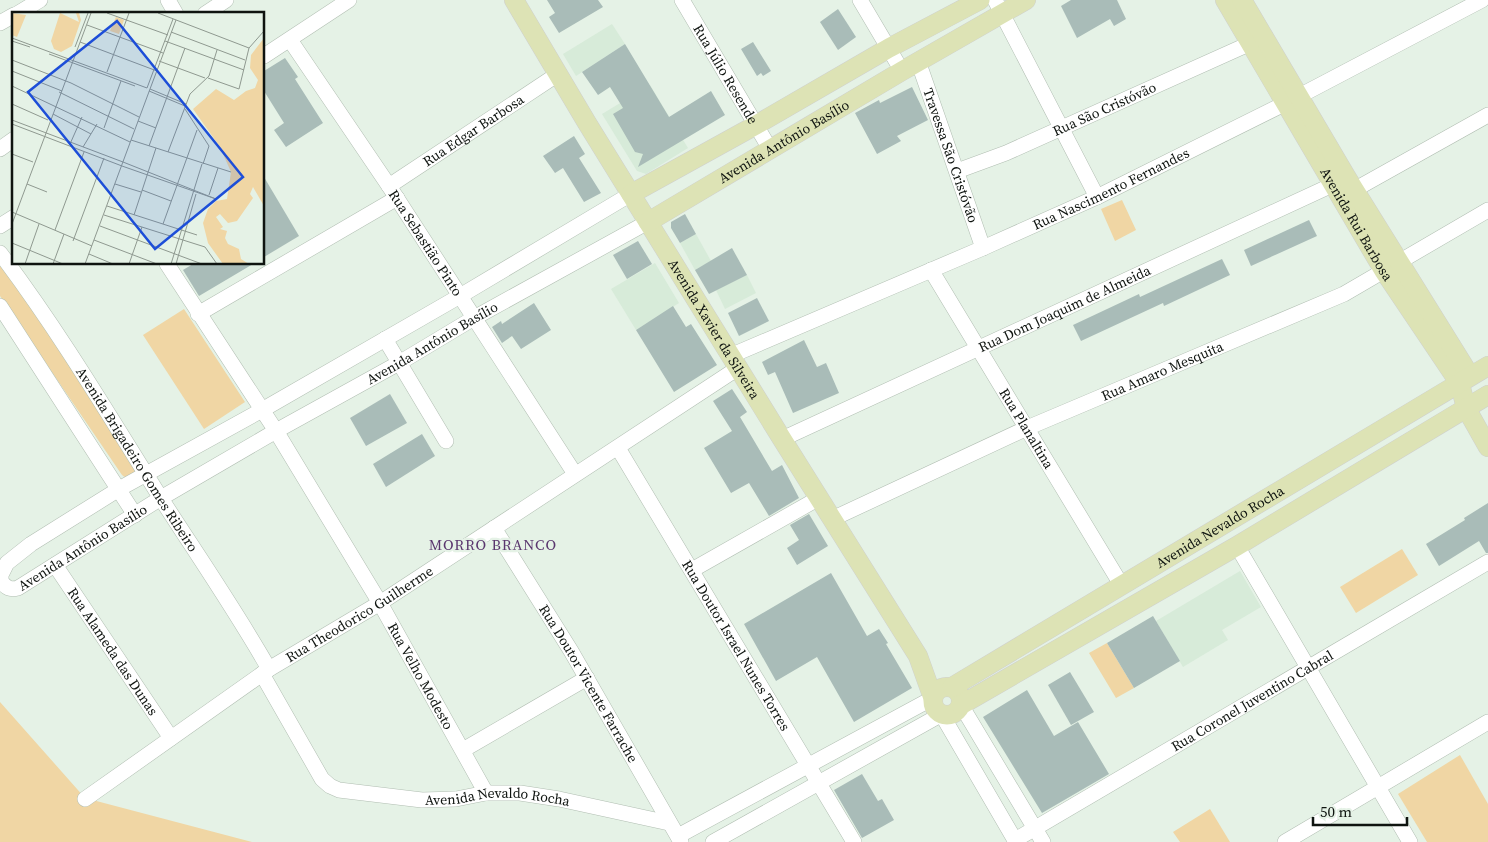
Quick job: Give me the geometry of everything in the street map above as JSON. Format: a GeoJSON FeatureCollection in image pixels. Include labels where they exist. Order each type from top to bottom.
{"type":"FeatureCollection","features":[{"type":"Feature","properties":{"kind":"main road","name":"Avenida Xavier da Silveira"},"geometry":{"type":"LineString","coordinates":[[514,0],[782,440],[918,656],[938,706]]}},
{"type":"Feature","properties":{"kind":"main road","name":"Avenida Antônio Basílio"},"geometry":{"type":"LineString","coordinates":[[631,194],[756,125],[889,48],[980,0]]}},
{"type":"Feature","properties":{"kind":"main road","name":"Avenida Antônio Basílio"},"geometry":{"type":"LineString","coordinates":[[648,222],[902,71],[998,7],[1026,0]]}},
{"type":"Feature","properties":{"kind":"main road","name":"Avenida Rui Barbosa"},"geometry":{"type":"LineString","coordinates":[[1225,0],[1251,43],[1292,99]]}},
{"type":"Feature","properties":{"kind":"main road","name":"Avenida Rui Barbosa"},"geometry":{"type":"LineString","coordinates":[[1242,0],[1292,99],[1392,267],[1465,380],[1486,400]]}},
{"type":"Feature","properties":{"kind":"main road","name":"Avenida Nevaldo Rocha"},"geometry":{"type":"LineString","coordinates":[[952,687],[1488,366]]}},
{"type":"Feature","properties":{"kind":"main road","name":"Avenida Rui Barbosa"},"geometry":{"type":"LineString","coordinates":[[1465,380],[1466,408],[1488,447]]}},
{"type":"Feature","properties":{"kind":"main road","name":"Avenida Nevaldo Rocha"},"geometry":{"type":"LineString","coordinates":[[961,705],[1237,546],[1466,408],[1486,400]]}},
{"type":"Feature","properties":{"kind":"main road","name":"Avenida Xavier da Silveira"},"geometry":{"type":"LineString","coordinates":[[918,656],[952,687]]}},
{"type":"Feature","properties":{"kind":"main road"},"geometry":{"type":"LineString","coordinates":[[942,687],[952,687],[960,694],[961,705],[954,714],[938,706],[938,690],[942,687]]}},
{"type":"Feature","properties":{"kind":"street"},"geometry":{"type":"LineString","coordinates":[[20,12],[40,0]]}},
{"type":"Feature","properties":{"kind":"street"},"geometry":{"type":"LineString","coordinates":[[168,0],[175,12]]}},
{"type":"Feature","properties":{"kind":"street"},"geometry":{"type":"LineString","coordinates":[[208,12],[226,0]]}},
{"type":"Feature","properties":{"kind":"street"},"geometry":{"type":"LineString","coordinates":[[265,55],[349,0]]}},
{"type":"Feature","properties":{"kind":"street","name":"Rua Júlio Resende"},"geometry":{"type":"LineString","coordinates":[[682,0],[770,149]]}},
{"type":"Feature","properties":{"kind":"street"},"geometry":{"type":"LineString","coordinates":[[860,0],[902,71]]}},
{"type":"Feature","properties":{"kind":"street","name":"Rua Nascimento Fernandes"},"geometry":{"type":"LineString","coordinates":[[734,362],[932,270],[1097,197],[1292,99],[1482,0]]}},
{"type":"Feature","properties":{"kind":"street"},"geometry":{"type":"LineString","coordinates":[[998,7],[1097,197]]}},
{"type":"Feature","properties":{"kind":"street"},"geometry":{"type":"LineString","coordinates":[[0,23],[12,17]]}},
{"type":"Feature","properties":{"kind":"street","name":"Rua Sebastião Pinto"},"geometry":{"type":"LineString","coordinates":[[290,40],[393,192],[575,474]]}},
{"type":"Feature","properties":{"kind":"street","name":"Rua São Cristóvão"},"geometry":{"type":"LineString","coordinates":[[957,171],[1006,153],[1251,43]]}},
{"type":"Feature","properties":{"kind":"street","name":"Travessa São Cristóvão"},"geometry":{"type":"LineString","coordinates":[[918,61],[983,248]]}},
{"type":"Feature","properties":{"kind":"street","name":"Rua Edgar Barbosa"},"geometry":{"type":"LineString","coordinates":[[198,314],[393,192],[558,74]]}},
{"type":"Feature","properties":{"kind":"street","name":"Rua Dom Joaquim de Almeida"},"geometry":{"type":"LineString","coordinates":[[782,440],[980,348],[1344,188],[1488,115]]}},
{"type":"Feature","properties":{"kind":"street"},"geometry":{"type":"LineString","coordinates":[[0,149],[12,141]]}},
{"type":"Feature","properties":{"kind":"street","name":"Avenida Antônio Basílio"},"geometry":{"type":"LineString","coordinates":[[631,194],[460,296],[262,410],[119,489],[32,544],[7,563],[1,575],[1,581],[12,590],[161,498],[276,431],[399,363],[474,318],[648,222]]}},
{"type":"Feature","properties":{"kind":"street","name":"Rua Amaro Mesquita"},"geometry":{"type":"LineString","coordinates":[[832,519],[1027,428],[1323,303],[1392,267],[1488,210]]}},
{"type":"Feature","properties":{"kind":"street"},"geometry":{"type":"LineString","coordinates":[[0,226],[12,218]]}},
{"type":"Feature","properties":{"kind":"street","name":"Avenida Brigadeiro Gomes Ribeiro"},"geometry":{"type":"LineString","coordinates":[[0,253],[25,286],[252,640],[266,672],[319,774],[327,783]]}},
{"type":"Feature","properties":{"kind":"street"},"geometry":{"type":"LineString","coordinates":[[168,265],[262,410]]}},
{"type":"Feature","properties":{"kind":"street","name":"Rua Planaltina"},"geometry":{"type":"LineString","coordinates":[[932,270],[1122,586]]}},
{"type":"Feature","properties":{"kind":"street"},"geometry":{"type":"LineString","coordinates":[[0,306],[136,514]]}},
{"type":"Feature","properties":{"kind":"street"},"geometry":{"type":"LineString","coordinates":[[385,339],[446,441]]}},
{"type":"Feature","properties":{"kind":"street","name":"Rua Theodorico Guilherme"},"geometry":{"type":"LineString","coordinates":[[85,798],[266,672],[380,603],[575,474],[618,448],[734,362]]}},
{"type":"Feature","properties":{"kind":"street","name":"Rua Velho Modesto"},"geometry":{"type":"LineString","coordinates":[[262,410],[380,603],[486,793]]}},
{"type":"Feature","properties":{"kind":"street","name":"Rua Doutor Israel Nunes Torres"},"geometry":{"type":"LineString","coordinates":[[618,448],[854,842]]}},
{"type":"Feature","properties":{"kind":"street"},"geometry":{"type":"LineString","coordinates":[[692,570],[818,498]]}},
{"type":"Feature","properties":{"kind":"street","name":"Rua Doutor Vicente Farrache"},"geometry":{"type":"LineString","coordinates":[[494,528],[587,678],[679,839]]}},
{"type":"Feature","properties":{"kind":"street"},"geometry":{"type":"LineString","coordinates":[[1237,546],[1410,842]]}},
{"type":"Feature","properties":{"kind":"street","name":"Rua Coronel Juventino Cabral"},"geometry":{"type":"LineString","coordinates":[[1016,841],[1034,828],[1488,562]]}},
{"type":"Feature","properties":{"kind":"street","name":"Rua Alameda das Dunas"},"geometry":{"type":"LineString","coordinates":[[55,565],[170,738]]}},
{"type":"Feature","properties":{"kind":"street"},"geometry":{"type":"LineString","coordinates":[[463,750],[587,678]]}},
{"type":"Feature","properties":{"kind":"street"},"geometry":{"type":"LineString","coordinates":[[961,705],[1042,842]]}},
{"type":"Feature","properties":{"kind":"street"},"geometry":{"type":"LineString","coordinates":[[679,839],[808,765],[938,706]]}},
{"type":"Feature","properties":{"kind":"street"},"geometry":{"type":"LineString","coordinates":[[713,842],[819,783],[938,706]]}},
{"type":"Feature","properties":{"kind":"street","name":"Avenida Xavier da Silveira"},"geometry":{"type":"LineString","coordinates":[[938,706],[1016,841]]}},
{"type":"Feature","properties":{"kind":"street"},"geometry":{"type":"LineString","coordinates":[[1286,842],[1488,722]]}},
{"type":"Feature","properties":{"kind":"street","name":"Avenida Nevaldo Rocha"},"geometry":{"type":"LineString","coordinates":[[327,783],[334,788],[344,791],[422,800],[456,799],[486,793],[520,794],[559,799],[669,823]]}},
{"type":"Feature","properties":{"kind":"shaded area"},"geometry":{"type":"Polygon","coordinates":[[[612,24],[625,44],[576,76],[563,54],[612,24]]]}},
{"type":"Feature","properties":{"kind":"shaded area"},"geometry":{"type":"Polygon","coordinates":[[[650,85],[688,148],[646,174],[637,171],[602,114],[650,85]]]}},
{"type":"Feature","properties":{"kind":"shaded area"},"geometry":{"type":"Polygon","coordinates":[[[1122,200],[1136,230],[1115,241],[1101,209],[1122,200]]]}},
{"type":"Feature","properties":{"kind":"shaded area"},"geometry":{"type":"Polygon","coordinates":[[[696,234],[711,261],[695,270],[680,243],[696,234]]]}},
{"type":"Feature","properties":{"kind":"shaded area"},"geometry":{"type":"Polygon","coordinates":[[[0,259],[137,470],[126,478],[122,475],[0,296],[0,259]]]}},
{"type":"Feature","properties":{"kind":"shaded area"},"geometry":{"type":"Polygon","coordinates":[[[655,263],[679,303],[636,330],[611,289],[655,263]]]}},
{"type":"Feature","properties":{"kind":"shaded area"},"geometry":{"type":"Polygon","coordinates":[[[747,275],[756,293],[725,309],[716,290],[747,275]]]}},
{"type":"Feature","properties":{"kind":"shaded area"},"geometry":{"type":"Polygon","coordinates":[[[184,309],[245,402],[204,429],[143,335],[184,309]]]}},
{"type":"Feature","properties":{"kind":"shaded area"},"geometry":{"type":"Polygon","coordinates":[[[1402,549],[1418,575],[1356,613],[1340,587],[1402,549]]]}},
{"type":"Feature","properties":{"kind":"shaded area"},"geometry":{"type":"Polygon","coordinates":[[[1240,571],[1261,607],[1222,630],[1228,640],[1183,667],[1156,621],[1240,571]]]}},
{"type":"Feature","properties":{"kind":"shaded area"},"geometry":{"type":"Polygon","coordinates":[[[1107,643],[1134,688],[1116,698],[1089,653],[1107,643]]]}},
{"type":"Feature","properties":{"kind":"shaded area"},"geometry":{"type":"Polygon","coordinates":[[[0,702],[85,798],[252,842],[0,842],[0,702]]]}},
{"type":"Feature","properties":{"kind":"shaded area"},"geometry":{"type":"Polygon","coordinates":[[[1460,755],[1488,804],[1488,842],[1427,842],[1398,794],[1460,755]]]}},
{"type":"Feature","properties":{"kind":"shaded area"},"geometry":{"type":"Polygon","coordinates":[[[1210,809],[1230,842],[1180,842],[1173,832],[1210,809]]]}},
{"type":"Feature","properties":{"kind":"building"},"geometry":{"type":"Polygon","coordinates":[[[547,0],[598,0],[603,7],[559,33],[549,17],[555,13],[547,0]]]}},
{"type":"Feature","properties":{"kind":"building"},"geometry":{"type":"Polygon","coordinates":[[[1071,0],[1117,0],[1126,19],[1114,26],[1110,19],[1077,38],[1061,6],[1071,0]]]}},
{"type":"Feature","properties":{"kind":"building"},"geometry":{"type":"Polygon","coordinates":[[[838,9],[856,37],[838,50],[820,22],[838,9]]]}},
{"type":"Feature","properties":{"kind":"building"},"geometry":{"type":"Polygon","coordinates":[[[753,42],[771,71],[763,76],[761,73],[757,76],[741,49],[753,42]]]}},
{"type":"Feature","properties":{"kind":"building"},"geometry":{"type":"Polygon","coordinates":[[[625,44],[669,117],[711,91],[725,115],[638,167],[643,154],[635,152],[613,114],[623,108],[610,87],[598,95],[582,72],[625,44]]]}},
{"type":"Feature","properties":{"kind":"building"},"geometry":{"type":"Polygon","coordinates":[[[285,58],[298,77],[295,79],[323,123],[286,147],[274,130],[284,123],[265,93],[265,70],[285,58]]]}},
{"type":"Feature","properties":{"kind":"building"},"geometry":{"type":"Polygon","coordinates":[[[912,87],[928,120],[897,136],[901,141],[877,154],[855,113],[879,100],[880,103],[912,87]]]}},
{"type":"Feature","properties":{"kind":"building"},"geometry":{"type":"Polygon","coordinates":[[[574,136],[585,154],[579,158],[601,193],[584,202],[563,168],[555,173],[543,156],[574,136]]]}},
{"type":"Feature","properties":{"kind":"building"},"geometry":{"type":"Polygon","coordinates":[[[265,179],[299,236],[265,256],[265,179]]]}},
{"type":"Feature","properties":{"kind":"building"},"geometry":{"type":"Polygon","coordinates":[[[685,214],[696,234],[680,243],[671,228],[671,222],[685,214]]]}},
{"type":"Feature","properties":{"kind":"building"},"geometry":{"type":"Polygon","coordinates":[[[1309,220],[1317,236],[1251,266],[1244,250],[1309,220]]]}},
{"type":"Feature","properties":{"kind":"building"},"geometry":{"type":"Polygon","coordinates":[[[638,241],[652,264],[627,279],[613,255],[638,241]]]}},
{"type":"Feature","properties":{"kind":"building"},"geometry":{"type":"Polygon","coordinates":[[[732,248],[747,275],[709,294],[695,270],[732,248]]]}},
{"type":"Feature","properties":{"kind":"building"},"geometry":{"type":"Polygon","coordinates":[[[1222,259],[1230,275],[1164,306],[1163,303],[1081,341],[1073,325],[1139,294],[1140,297],[1222,259]]]}},
{"type":"Feature","properties":{"kind":"building"},"geometry":{"type":"Polygon","coordinates":[[[191,265],[251,265],[199,296],[183,270],[191,265]]]}},
{"type":"Feature","properties":{"kind":"building"},"geometry":{"type":"Polygon","coordinates":[[[757,298],[769,321],[739,336],[728,313],[757,298]]]}},
{"type":"Feature","properties":{"kind":"building"},"geometry":{"type":"Polygon","coordinates":[[[534,303],[551,330],[521,349],[512,336],[502,343],[492,327],[501,321],[502,324],[534,303]]]}},
{"type":"Feature","properties":{"kind":"building"},"geometry":{"type":"Polygon","coordinates":[[[673,306],[686,327],[691,324],[717,365],[674,392],[636,330],[673,306]]]}},
{"type":"Feature","properties":{"kind":"building"},"geometry":{"type":"Polygon","coordinates":[[[804,340],[817,367],[826,363],[839,393],[793,413],[775,372],[768,375],[762,362],[804,340]]]}},
{"type":"Feature","properties":{"kind":"building"},"geometry":{"type":"Polygon","coordinates":[[[732,389],[747,412],[740,417],[772,471],[782,465],[799,498],[769,516],[749,483],[731,493],[704,448],[732,431],[713,401],[732,389]]]}},
{"type":"Feature","properties":{"kind":"building"},"geometry":{"type":"Polygon","coordinates":[[[390,394],[407,423],[366,446],[350,418],[390,394]]]}},
{"type":"Feature","properties":{"kind":"building"},"geometry":{"type":"Polygon","coordinates":[[[422,434],[435,456],[386,487],[373,464],[422,434]]]}},
{"type":"Feature","properties":{"kind":"building"},"geometry":{"type":"Polygon","coordinates":[[[1488,503],[1488,553],[1486,553],[1479,541],[1439,566],[1426,544],[1488,503]]]}},
{"type":"Feature","properties":{"kind":"building"},"geometry":{"type":"Polygon","coordinates":[[[809,514],[828,546],[797,565],[787,548],[799,540],[790,525],[809,514]]]}},
{"type":"Feature","properties":{"kind":"building"},"geometry":{"type":"Polygon","coordinates":[[[831,573],[867,636],[879,629],[912,688],[854,722],[817,657],[776,681],[744,624],[831,573]]]}},
{"type":"Feature","properties":{"kind":"building"},"geometry":{"type":"Polygon","coordinates":[[[1153,616],[1180,661],[1134,688],[1107,643],[1153,616]]]}},
{"type":"Feature","properties":{"kind":"building"},"geometry":{"type":"Polygon","coordinates":[[[1070,672],[1094,712],[1071,725],[1048,685],[1070,672]]]}},
{"type":"Feature","properties":{"kind":"building"},"geometry":{"type":"Polygon","coordinates":[[[1027,690],[1054,736],[1078,722],[1109,774],[1042,813],[983,717],[1027,690]]]}},
{"type":"Feature","properties":{"kind":"building"},"geometry":{"type":"Polygon","coordinates":[[[862,774],[878,801],[882,799],[894,820],[862,838],[834,790],[862,774]]]}},
{"type":"Feature","properties":{"kind":"district","name":"MORRO BRANCO"},"geometry":{"type":"Point","coordinates":[493,545]}}]}
